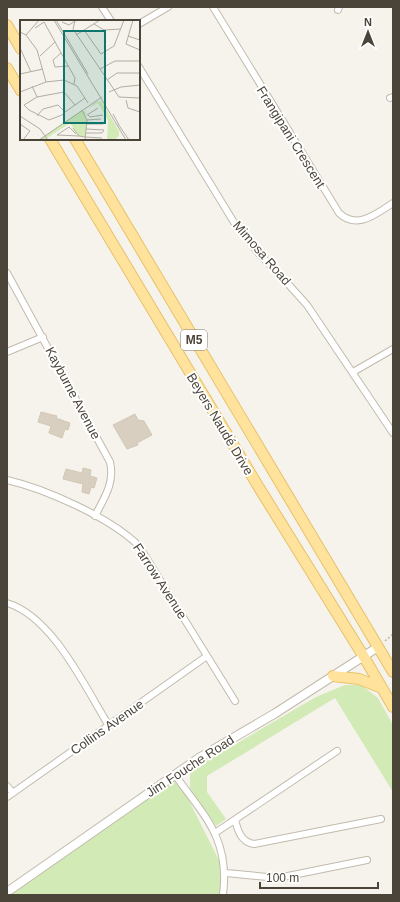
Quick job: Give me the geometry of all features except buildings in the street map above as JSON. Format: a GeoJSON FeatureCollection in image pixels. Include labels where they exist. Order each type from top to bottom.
{"type":"FeatureCollection","features":[{"type":"Feature","properties":{"kind":"main road"},"geometry":{"type":"LineString","coordinates":[[7,25],[20,47]]}},
{"type":"Feature","properties":{"kind":"main road"},"geometry":{"type":"LineString","coordinates":[[7,68],[20,89]]}},
{"type":"Feature","properties":{"kind":"main road","name":"Beyers Naudé Drive"},"geometry":{"type":"LineString","coordinates":[[51,140],[258,486],[364,656],[393,707]]}},
{"type":"Feature","properties":{"kind":"main road","name":"Beyers Naudé Drive"},"geometry":{"type":"LineString","coordinates":[[76,140],[393,672]]}},
{"type":"Feature","properties":{"kind":"main road"},"geometry":{"type":"LineString","coordinates":[[333,676],[359,679],[382,688]]}},
{"type":"Feature","properties":{"kind":"street"},"geometry":{"type":"LineString","coordinates":[[102,7],[110,20]]}},
{"type":"Feature","properties":{"kind":"street"},"geometry":{"type":"LineString","coordinates":[[140,23],[168,7]]}},
{"type":"Feature","properties":{"kind":"street","name":"Frangipani Crescent"},"geometry":{"type":"LineString","coordinates":[[213,7],[339,213],[348,220],[360,221],[393,204]]}},
{"type":"Feature","properties":{"kind":"street","name":"Mimosa Road"},"geometry":{"type":"LineString","coordinates":[[140,69],[234,224],[260,255],[307,305],[393,433]]}},
{"type":"Feature","properties":{"kind":"street","name":"Kayburne Avenue"},"geometry":{"type":"LineString","coordinates":[[7,273],[110,462],[113,474],[111,482],[95,516]]}},
{"type":"Feature","properties":{"kind":"street"},"geometry":{"type":"LineString","coordinates":[[7,352],[43,337]]}},
{"type":"Feature","properties":{"kind":"street"},"geometry":{"type":"LineString","coordinates":[[353,372],[393,349]]}},
{"type":"Feature","properties":{"kind":"street","name":"Farrow Avenue"},"geometry":{"type":"LineString","coordinates":[[7,480],[33,488],[95,516],[123,532],[139,546],[235,701]]}},
{"type":"Feature","properties":{"kind":"street"},"geometry":{"type":"LineString","coordinates":[[7,603],[30,616],[50,632],[109,726]]}},
{"type":"Feature","properties":{"kind":"street","name":"Jim Fouche Road"},"geometry":{"type":"LineString","coordinates":[[7,892],[175,775],[378,648]]}},
{"type":"Feature","properties":{"kind":"street","name":"Collins Avenue"},"geometry":{"type":"LineString","coordinates":[[7,797],[207,656]]}},
{"type":"Feature","properties":{"kind":"street"},"geometry":{"type":"LineString","coordinates":[[215,833],[337,751]]}},
{"type":"Feature","properties":{"kind":"street"},"geometry":{"type":"LineString","coordinates":[[175,775],[215,833],[223,854],[226,873],[224,895]]}},
{"type":"Feature","properties":{"kind":"street"},"geometry":{"type":"LineString","coordinates":[[7,786],[13,793]]}},
{"type":"Feature","properties":{"kind":"street"},"geometry":{"type":"LineString","coordinates":[[235,820],[238,831],[244,840],[254,844],[381,819]]}},
{"type":"Feature","properties":{"kind":"street"},"geometry":{"type":"LineString","coordinates":[[226,873],[278,878],[367,860]]}},
{"type":"Feature","properties":{"kind":"green space"},"geometry":{"type":"Polygon","coordinates":[[[345,685],[361,685],[378,698],[393,725],[393,792],[335,698],[207,776],[207,792],[226,819],[216,826],[190,788],[190,774],[200,765],[316,697],[345,685]]]}},
{"type":"Feature","properties":{"kind":"green space"},"geometry":{"type":"Polygon","coordinates":[[[176,775],[228,878],[226,895],[7,895],[176,775]]]}}]}
